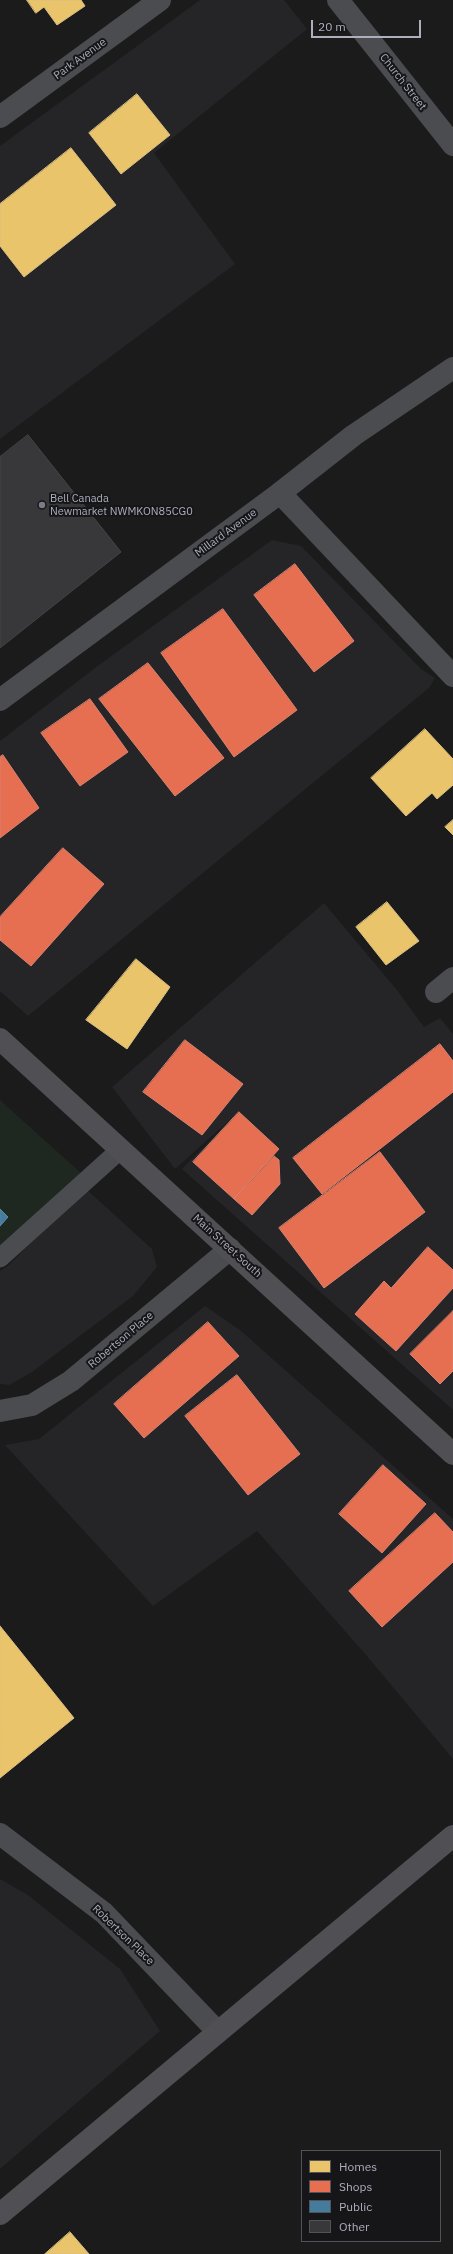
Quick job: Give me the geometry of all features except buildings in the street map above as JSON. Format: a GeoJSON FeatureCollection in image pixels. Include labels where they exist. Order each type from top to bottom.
{"type":"FeatureCollection","features":[{"type":"Feature","properties":{"kind":"main road","name":"Main Street South"},"geometry":{"type":"LineString","coordinates":[[0,1039],[453,1454]]}},
{"type":"Feature","properties":{"kind":"main road"},"geometry":{"type":"LineString","coordinates":[[0,2214],[453,1836]]}},
{"type":"Feature","properties":{"kind":"street","name":"Park Avenue"},"geometry":{"type":"LineString","coordinates":[[0,117],[160,0]]}},
{"type":"Feature","properties":{"kind":"street","name":"Church Street"},"geometry":{"type":"LineString","coordinates":[[338,0],[453,146]]}},
{"type":"Feature","properties":{"kind":"street","name":"Millard Avenue"},"geometry":{"type":"LineString","coordinates":[[0,700],[280,493],[354,435],[453,368]]}},
{"type":"Feature","properties":{"kind":"street"},"geometry":{"type":"LineString","coordinates":[[280,493],[453,676]]}},
{"type":"Feature","properties":{"kind":"street"},"geometry":{"type":"LineString","coordinates":[[436,992],[453,978]]}},
{"type":"Feature","properties":{"kind":"street","name":"Robertson Place"},"geometry":{"type":"LineString","coordinates":[[0,1411],[32,1405],[71,1381],[230,1249]]}},
{"type":"Feature","properties":{"kind":"street","name":"Robertson Place"},"geometry":{"type":"LineString","coordinates":[[0,1834],[104,1913],[218,2032]]}},
{"type":"Feature","properties":{"kind":"lane"},"geometry":{"type":"LineString","coordinates":[[0,1258],[121,1149]]}},
{"type":"Feature","properties":{"kind":"shaded area"},"geometry":{"type":"Polygon","coordinates":[[[200,0],[284,0],[307,29],[154,153],[235,264],[0,439],[0,146],[200,0]]]}},
{"type":"Feature","properties":{"kind":"shaded area"},"geometry":{"type":"Polygon","coordinates":[[[272,540],[301,546],[421,669],[435,678],[429,688],[28,1016],[0,991],[0,741],[99,665],[272,540]]]}},
{"type":"Feature","properties":{"kind":"shaded area"},"geometry":{"type":"Polygon","coordinates":[[[324,903],[397,990],[424,1027],[440,1018],[453,1034],[453,1410],[182,1169],[231,1119],[175,1169],[112,1087],[324,903]]]}},
{"type":"Feature","properties":{"kind":"shaded area"},"geometry":{"type":"Polygon","coordinates":[[[0,1100],[81,1173],[0,1250],[0,1100]]]}},
{"type":"Feature","properties":{"kind":"shaded area"},"geometry":{"type":"Polygon","coordinates":[[[85,1188],[152,1249],[157,1267],[133,1296],[32,1372],[9,1385],[0,1384],[0,1271],[8,1266],[85,1188]]]}},
{"type":"Feature","properties":{"kind":"shaded area"},"geometry":{"type":"Polygon","coordinates":[[[205,1306],[240,1330],[453,1519],[453,1759],[366,1655],[257,1531],[153,1606],[5,1445],[39,1439],[205,1306]]]}},
{"type":"Feature","properties":{"kind":"shaded area"},"geometry":{"type":"Polygon","coordinates":[[[0,1879],[28,1895],[120,1969],[160,2031],[0,2169],[0,1879]]]}},
{"type":"Feature","properties":{"kind":"place","name":"Bell Canada Newmarket NWMKON85CG0"},"geometry":{"type":"Point","coordinates":[42,505]}}]}
